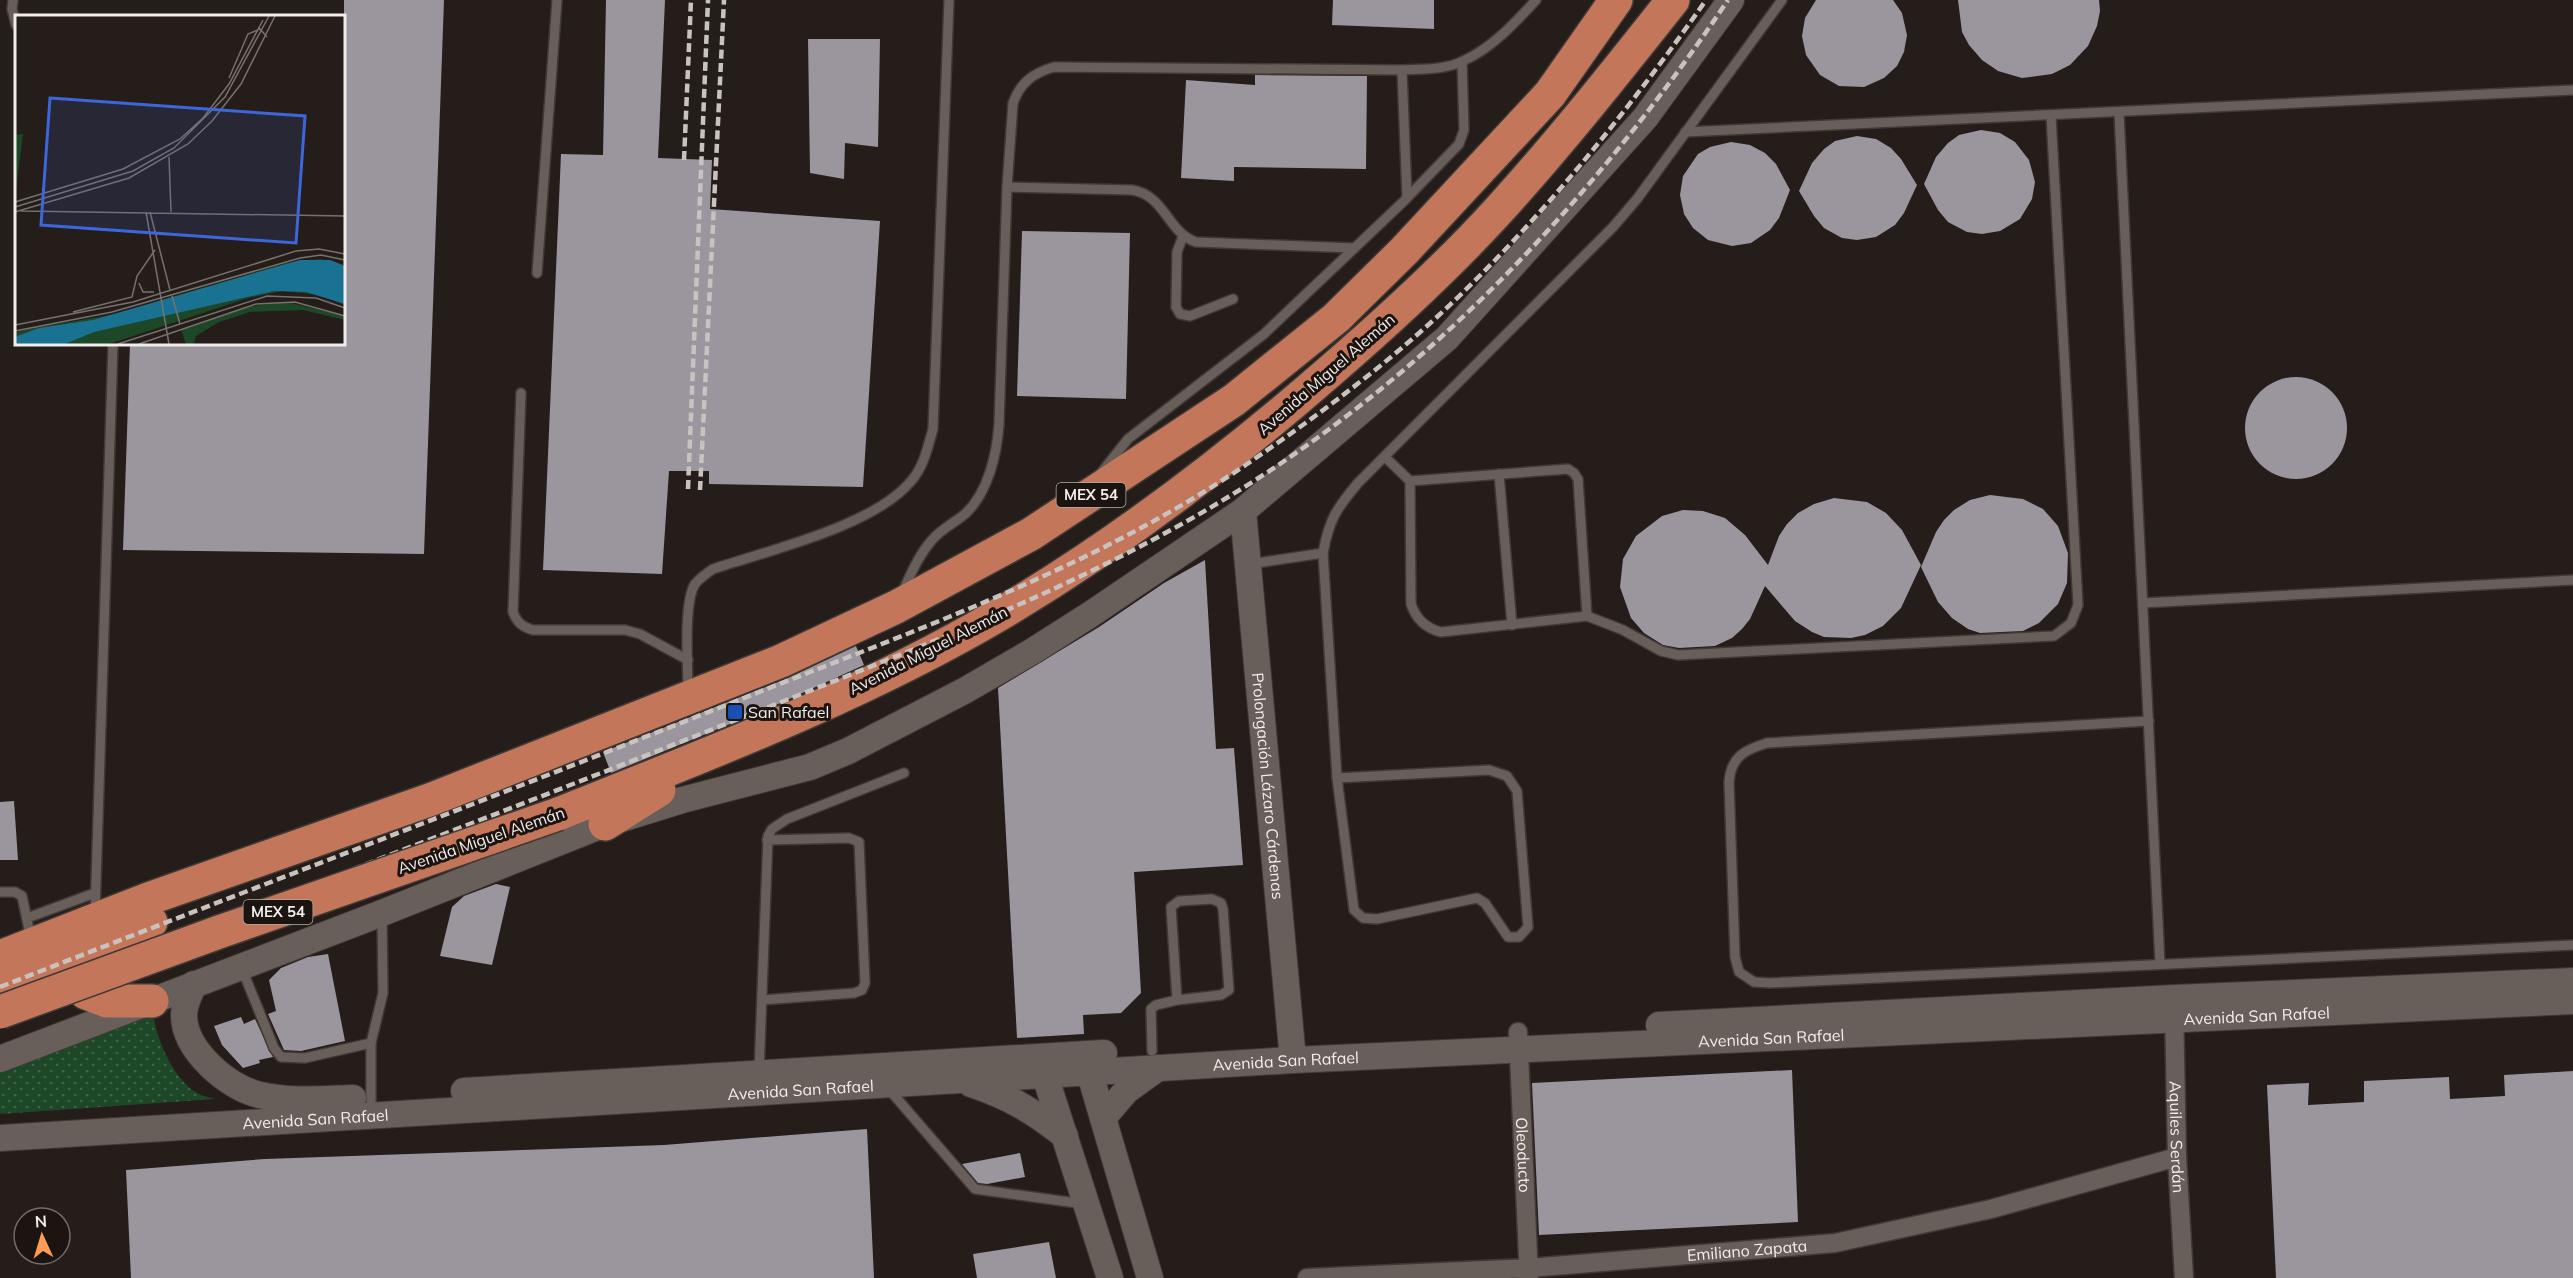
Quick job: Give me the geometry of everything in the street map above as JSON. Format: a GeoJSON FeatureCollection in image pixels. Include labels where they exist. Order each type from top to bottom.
{"type":"FeatureCollection","features":[{"type":"Feature","properties":{"kind":"highway","name":"MEX 54"},"geometry":{"type":"LineString","coordinates":[[94,920],[362,837],[395,823],[432,800],[781,661],[896,607],[1031,534],[1234,400],[1336,318],[1404,251],[1550,94],[1616,0]]}},
{"type":"Feature","properties":{"kind":"highway","name":"Avenida Miguel Alemán"},"geometry":{"type":"LineString","coordinates":[[0,1012],[219,932],[558,814],[731,745],[884,676],[997,616],[1082,564],[1184,491],[1282,413],[1412,300],[1498,211],[1597,95],[1673,0]]}},
{"type":"Feature","properties":{"kind":"highway"},"geometry":{"type":"LineString","coordinates":[[605,824],[731,745]]}},
{"type":"Feature","properties":{"kind":"highway"},"geometry":{"type":"LineString","coordinates":[[0,957],[29,931],[94,920]]}},
{"type":"Feature","properties":{"kind":"highway"},"geometry":{"type":"LineString","coordinates":[[0,985],[94,920]]}},
{"type":"Feature","properties":{"kind":"highway"},"geometry":{"type":"LineString","coordinates":[[94,920],[80,968],[86,993],[107,1001],[152,1001]]}},
{"type":"Feature","properties":{"kind":"street","name":"Avenida Miguel Alemán"},"geometry":{"type":"LineString","coordinates":[[0,1059],[382,913],[605,824],[682,800],[810,767],[964,691],[1033,651],[1242,511],[1447,338],[1645,118],[1731,0]]}},
{"type":"Feature","properties":{"kind":"street","name":"Prolongación Lázaro Cárdenas"},"geometry":{"type":"LineString","coordinates":[[1242,511],[1292,1052]]}},
{"type":"Feature","properties":{"kind":"street","name":"Avenida San Rafael"},"geometry":{"type":"LineString","coordinates":[[0,1138],[759,1073],[1042,1066],[2174,1008],[2573,981]]}},
{"type":"Feature","properties":{"kind":"street","name":"Avenida San Rafael"},"geometry":{"type":"LineString","coordinates":[[194,984],[186,1003],[184,1016],[186,1027],[196,1049],[223,1078],[257,1095],[268,1097],[372,1105],[885,1085],[959,1080],[1042,1066]]}},
{"type":"Feature","properties":{"kind":"street","name":"Avenida San Rafael"},"geometry":{"type":"LineString","coordinates":[[2174,1008],[2573,1001]]}},
{"type":"Feature","properties":{"kind":"street","name":"Aquiles Serdán"},"geometry":{"type":"LineString","coordinates":[[2174,1008],[2177,1157],[2184,1278]]}},
{"type":"Feature","properties":{"kind":"street","name":"Oleoducto"},"geometry":{"type":"LineString","coordinates":[[1519,1040],[1529,1273]]}},
{"type":"Feature","properties":{"kind":"street"},"geometry":{"type":"LineString","coordinates":[[1104,1118],[1155,1060]]}},
{"type":"Feature","properties":{"kind":"street"},"geometry":{"type":"LineString","coordinates":[[1087,1063],[1150,1278]]}},
{"type":"Feature","properties":{"kind":"street"},"geometry":{"type":"LineString","coordinates":[[1042,1066],[1110,1278]]}},
{"type":"Feature","properties":{"kind":"street"},"geometry":{"type":"LineString","coordinates":[[959,1080],[1002,1094],[1024,1106],[1065,1136]]}},
{"type":"Feature","properties":{"kind":"street","name":"Emiliano Zapata"},"geometry":{"type":"LineString","coordinates":[[1307,1278],[1529,1273],[1835,1243],[1991,1209],[2177,1157]]}},
{"type":"Feature","properties":{"kind":"lane"},"geometry":{"type":"LineString","coordinates":[[12,0],[15,21]]}},
{"type":"Feature","properties":{"kind":"lane"},"geometry":{"type":"LineString","coordinates":[[537,273],[556,0]]}},
{"type":"Feature","properties":{"kind":"lane"},"geometry":{"type":"LineString","coordinates":[[688,698],[691,594],[700,578],[713,569],[859,518],[887,502],[913,479],[925,456],[933,429],[950,0]]}},
{"type":"Feature","properties":{"kind":"lane"},"geometry":{"type":"LineString","coordinates":[[896,607],[916,561],[933,538],[972,506],[993,461],[999,424],[1007,187],[1013,103],[1024,83],[1041,71],[1054,67],[1402,70],[1440,68],[1462,62],[1513,26],[1536,0]]}},
{"type":"Feature","properties":{"kind":"lane"},"geometry":{"type":"LineString","coordinates":[[1336,778],[1489,771],[1507,776],[1517,791],[1528,927],[1520,937],[1508,937],[1485,903],[1477,898],[1377,919],[1363,918],[1354,910],[1336,778],[1323,554],[1328,525],[1341,503],[1590,253],[1637,199],[1782,0]]}},
{"type":"Feature","properties":{"kind":"lane"},"geometry":{"type":"LineString","coordinates":[[1084,499],[1109,461],[1128,439],[1247,349],[1407,197],[1462,139],[1464,130],[1462,62]]}},
{"type":"Feature","properties":{"kind":"lane"},"geometry":{"type":"LineString","coordinates":[[1402,70],[1407,197]]}},
{"type":"Feature","properties":{"kind":"lane"},"geometry":{"type":"LineString","coordinates":[[1685,132],[2573,90]]}},
{"type":"Feature","properties":{"kind":"lane"},"geometry":{"type":"LineString","coordinates":[[2119,113],[2160,964]]}},
{"type":"Feature","properties":{"kind":"lane"},"geometry":{"type":"LineString","coordinates":[[1385,457],[1410,481],[1411,604],[1415,616],[1430,630],[1441,632],[1587,616],[1623,630],[1661,651],[1678,655],[2054,636],[2071,623],[2078,605],[2051,116]]}},
{"type":"Feature","properties":{"kind":"lane"},"geometry":{"type":"LineString","coordinates":[[1007,187],[1132,190],[1144,193],[1153,198],[1183,236],[1202,243],[1354,248]]}},
{"type":"Feature","properties":{"kind":"lane"},"geometry":{"type":"LineString","coordinates":[[1183,236],[1177,252],[1176,307],[1180,314],[1190,316],[1233,299]]}},
{"type":"Feature","properties":{"kind":"lane"},"geometry":{"type":"LineString","coordinates":[[94,920],[113,345]]}},
{"type":"Feature","properties":{"kind":"lane"},"geometry":{"type":"LineString","coordinates":[[521,393],[513,612],[515,618],[526,628],[533,630],[616,629],[633,632],[688,660]]}},
{"type":"Feature","properties":{"kind":"lane"},"geometry":{"type":"LineString","coordinates":[[1410,481],[1568,469],[1574,472],[1578,478],[1587,616]]}},
{"type":"Feature","properties":{"kind":"lane"},"geometry":{"type":"LineString","coordinates":[[1499,474],[1512,625]]}},
{"type":"Feature","properties":{"kind":"lane"},"geometry":{"type":"LineString","coordinates":[[1247,565],[1323,554]]}},
{"type":"Feature","properties":{"kind":"lane"},"geometry":{"type":"LineString","coordinates":[[2143,603],[2573,580]]}},
{"type":"Feature","properties":{"kind":"lane"},"geometry":{"type":"LineString","coordinates":[[2149,721],[1767,743],[1740,754],[1733,761],[1729,782],[1735,957],[1739,972],[1745,978],[1762,983],[2573,945]]}},
{"type":"Feature","properties":{"kind":"lane"},"geometry":{"type":"LineString","coordinates":[[759,1073],[767,840],[772,829],[787,819],[904,773]]}},
{"type":"Feature","properties":{"kind":"lane"},"geometry":{"type":"LineString","coordinates":[[762,999],[854,993],[862,990],[865,983],[859,842],[849,838],[767,840]]}},
{"type":"Feature","properties":{"kind":"lane"},"geometry":{"type":"LineString","coordinates":[[0,892],[15,892],[22,896],[29,931]]}},
{"type":"Feature","properties":{"kind":"lane"},"geometry":{"type":"LineString","coordinates":[[1155,1060],[1151,1009],[1156,1005],[1177,1000],[1221,995],[1229,990],[1223,909],[1221,903],[1212,899],[1179,902],[1172,907],[1177,1000]]}},
{"type":"Feature","properties":{"kind":"lane"},"geometry":{"type":"LineString","coordinates":[[372,1105],[371,1043],[383,993],[382,913]]}},
{"type":"Feature","properties":{"kind":"lane"},"geometry":{"type":"LineString","coordinates":[[241,966],[274,1048],[281,1057],[305,1058],[371,1043]]}},
{"type":"Feature","properties":{"kind":"lane"},"geometry":{"type":"LineString","coordinates":[[885,1085],[975,1189],[1086,1204]]}},
{"type":"Feature","properties":{"kind":"green space"},"geometry":{"type":"Polygon","coordinates":[[[153,1013],[162,1046],[180,1078],[197,1093],[215,1099],[0,1114],[0,1071],[153,1013]]]}},
{"type":"Feature","properties":{"kind":"building"},"geometry":{"type":"Polygon","coordinates":[[[344,0],[444,0],[424,554],[123,550],[130,345],[345,345],[344,0]]]}},
{"type":"Feature","properties":{"kind":"building"},"geometry":{"type":"Polygon","coordinates":[[[606,0],[665,0],[658,158],[712,160],[710,209],[880,221],[863,487],[709,484],[709,471],[669,471],[662,574],[543,570],[561,154],[603,155],[606,0]]]}},
{"type":"Feature","properties":{"kind":"building"},"geometry":{"type":"Polygon","coordinates":[[[1333,0],[1434,0],[1434,29],[1332,25],[1333,0]]]}},
{"type":"Feature","properties":{"kind":"building"},"geometry":{"type":"Polygon","coordinates":[[[1816,0],[1893,0],[1902,13],[1907,35],[1904,52],[1897,66],[1884,78],[1864,87],[1839,86],[1820,75],[1806,55],[1802,36],[1805,18],[1816,0]]]}},
{"type":"Feature","properties":{"kind":"building"},"geometry":{"type":"Polygon","coordinates":[[[1958,0],[2099,0],[2100,11],[2097,26],[2088,46],[2070,65],[2052,74],[2022,78],[1998,71],[1982,60],[1969,45],[1962,32],[1958,0]]]}},
{"type":"Feature","properties":{"kind":"building"},"geometry":{"type":"Polygon","coordinates":[[[808,39],[880,39],[878,147],[845,143],[844,179],[810,173],[808,39]]]}},
{"type":"Feature","properties":{"kind":"building"},"geometry":{"type":"Polygon","coordinates":[[[1255,75],[1367,76],[1366,169],[1234,167],[1234,181],[1181,178],[1186,80],[1255,85],[1255,75]]]}},
{"type":"Feature","properties":{"kind":"building"},"geometry":{"type":"Polygon","coordinates":[[[1981,130],[2000,133],[2015,142],[2029,160],[2035,182],[2032,199],[2020,219],[2000,231],[1982,234],[1967,232],[1948,222],[1938,210],[1924,184],[1936,157],[1948,143],[1959,135],[1981,130]]]}},
{"type":"Feature","properties":{"kind":"building"},"geometry":{"type":"Polygon","coordinates":[[[1857,136],[1876,139],[1891,148],[1901,159],[1917,185],[1904,213],[1895,225],[1876,237],[1857,240],[1842,238],[1824,228],[1799,191],[1812,163],[1824,149],[1835,141],[1857,136]]]}},
{"type":"Feature","properties":{"kind":"building"},"geometry":{"type":"Polygon","coordinates":[[[1731,142],[1750,145],[1765,153],[1776,164],[1790,190],[1779,218],[1770,230],[1751,243],[1732,246],[1708,240],[1693,228],[1684,214],[1680,195],[1683,176],[1698,154],[1710,147],[1731,142]]]}},
{"type":"Feature","properties":{"kind":"building"},"geometry":{"type":"Polygon","coordinates":[[[1022,231],[1130,233],[1126,399],[1017,396],[1022,231]]]}},
{"type":"Feature","properties":{"kind":"building"},"geometry":{"type":"Polygon","coordinates":[[[2296,377],[2315,381],[2332,392],[2343,409],[2347,428],[2343,447],[2332,464],[2315,475],[2296,479],[2277,475],[2260,464],[2249,447],[2245,428],[2249,409],[2260,392],[2277,381],[2296,377]]]}},
{"type":"Feature","properties":{"kind":"building"},"geometry":{"type":"Polygon","coordinates":[[[1990,495],[2023,499],[2043,509],[2058,526],[2068,553],[2067,583],[2058,604],[2039,623],[2023,631],[1980,633],[1968,629],[1952,618],[1938,602],[1921,567],[1936,532],[1944,520],[1954,510],[1970,500],[1990,495]]]}},
{"type":"Feature","properties":{"kind":"building"},"geometry":{"type":"Polygon","coordinates":[[[1834,498],[1867,502],[1886,513],[1902,530],[1921,565],[1901,608],[1883,626],[1865,635],[1851,638],[1824,637],[1795,621],[1765,586],[1750,619],[1742,629],[1732,638],[1715,646],[1679,648],[1663,645],[1644,633],[1631,618],[1620,587],[1623,559],[1636,536],[1662,516],[1683,510],[1703,511],[1725,518],[1745,535],[1768,565],[1779,536],[1787,524],[1798,513],[1814,504],[1834,498]]]}},
{"type":"Feature","properties":{"kind":"building"},"geometry":{"type":"Polygon","coordinates":[[[1205,560],[1216,749],[1234,748],[1243,865],[1134,872],[1141,993],[1121,1013],[1083,1015],[1084,1034],[1017,1038],[998,688],[1099,627],[1164,583],[1205,560]]]}},
{"type":"Feature","properties":{"kind":"building"},"geometry":{"type":"Polygon","coordinates":[[[856,646],[864,665],[776,705],[611,773],[603,752],[788,678],[856,646]]]}},
{"type":"Feature","properties":{"kind":"building"},"geometry":{"type":"Polygon","coordinates":[[[14,801],[18,860],[0,860],[0,802],[14,801]]]}},
{"type":"Feature","properties":{"kind":"building"},"geometry":{"type":"Polygon","coordinates":[[[496,884],[510,887],[492,965],[440,956],[452,907],[464,896],[496,884]]]}},
{"type":"Feature","properties":{"kind":"building"},"geometry":{"type":"Polygon","coordinates":[[[328,954],[345,1041],[301,1051],[284,1050],[268,1014],[276,1011],[269,980],[281,968],[308,957],[328,954]]]}},
{"type":"Feature","properties":{"kind":"building"},"geometry":{"type":"Polygon","coordinates":[[[241,1017],[244,1024],[255,1019],[273,1057],[259,1060],[260,1063],[243,1068],[222,1045],[214,1026],[241,1017]]]}},
{"type":"Feature","properties":{"kind":"building"},"geometry":{"type":"Polygon","coordinates":[[[1792,1070],[1798,1222],[1539,1235],[1532,1083],[1792,1070]]]}},
{"type":"Feature","properties":{"kind":"building"},"geometry":{"type":"Polygon","coordinates":[[[2573,1071],[2573,1278],[2276,1278],[2267,1085],[2309,1083],[2308,1105],[2364,1102],[2364,1081],[2449,1077],[2450,1099],[2505,1096],[2504,1075],[2573,1071]]]}},
{"type":"Feature","properties":{"kind":"building"},"geometry":{"type":"Polygon","coordinates":[[[867,1129],[874,1278],[131,1278],[126,1170],[265,1159],[664,1145],[867,1129]]]}},
{"type":"Feature","properties":{"kind":"building"},"geometry":{"type":"Polygon","coordinates":[[[1020,1153],[1025,1177],[987,1184],[978,1183],[962,1164],[1020,1153]]]}},
{"type":"Feature","properties":{"kind":"building"},"geometry":{"type":"Polygon","coordinates":[[[1049,1242],[1056,1278],[977,1278],[973,1254],[1049,1242]]]}},
{"type":"Feature","properties":{"kind":"railway"},"geometry":{"type":"LineString","coordinates":[[684,160],[691,0]]}},
{"type":"Feature","properties":{"kind":"railway"},"geometry":{"type":"LineString","coordinates":[[688,489],[708,0]]}},
{"type":"Feature","properties":{"kind":"railway"},"geometry":{"type":"LineString","coordinates":[[700,490],[724,0]]}},
{"type":"Feature","properties":{"kind":"railway"},"geometry":{"type":"LineString","coordinates":[[0,987],[938,622],[1066,566],[1188,501],[1247,464],[1327,407],[1379,367],[1453,302],[1522,231],[1587,157],[1648,80],[1706,0]]}},
{"type":"Feature","properties":{"kind":"railway"},"geometry":{"type":"LineString","coordinates":[[0,1006],[936,640],[1068,582],[1132,551],[1195,516],[1257,479],[1327,431],[1393,379],[1457,323],[1517,264],[1574,201],[1680,69],[1728,0]]}},
{"type":"Feature","properties":{"kind":"place","name":"San Rafael"},"geometry":{"type":"Point","coordinates":[735,712]}}]}
